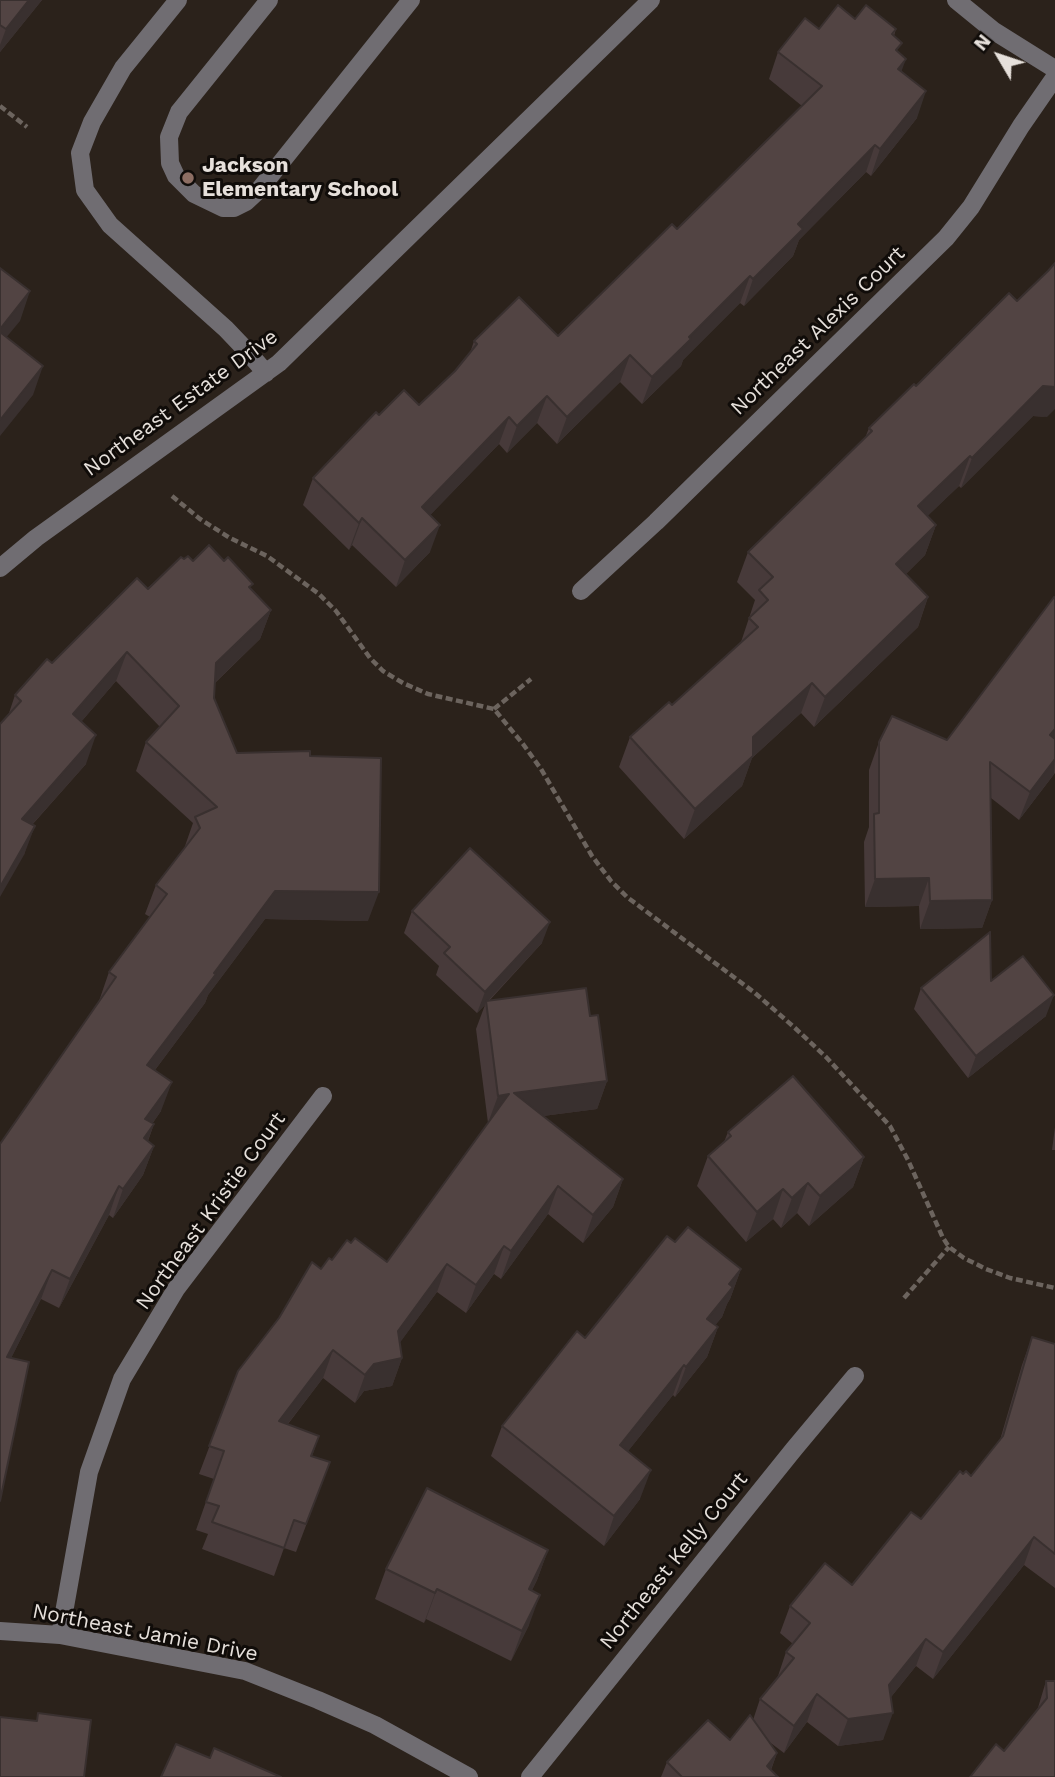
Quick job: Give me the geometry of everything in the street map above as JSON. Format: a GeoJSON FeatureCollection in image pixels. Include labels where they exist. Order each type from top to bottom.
{"type":"FeatureCollection","features":[{"type":"Feature","properties":{"kind":"street"},"geometry":{"type":"LineString","coordinates":[[178,0],[123,68],[92,122],[80,153],[85,190],[110,225],[226,329],[265,373]]}},
{"type":"Feature","properties":{"kind":"street"},"geometry":{"type":"LineString","coordinates":[[269,0],[179,112],[169,137],[170,163],[176,176],[194,194],[223,208],[234,208],[246,202],[259,190],[411,0]]}},
{"type":"Feature","properties":{"kind":"street","name":"Northeast Estate Drive"},"geometry":{"type":"LineString","coordinates":[[0,568],[36,537],[279,363],[651,0]]}},
{"type":"Feature","properties":{"kind":"street"},"geometry":{"type":"LineString","coordinates":[[956,0],[994,31],[1055,69]]}},
{"type":"Feature","properties":{"kind":"street","name":"Northeast Alexis Court"},"geometry":{"type":"LineString","coordinates":[[581,591],[656,522],[946,238],[971,207],[1055,76]]}},
{"type":"Feature","properties":{"kind":"street","name":"Northeast Kristie Court"},"geometry":{"type":"LineString","coordinates":[[60,1636],[89,1472],[122,1379],[176,1289],[323,1096]]}},
{"type":"Feature","properties":{"kind":"street","name":"Northeast Kelly Court"},"geometry":{"type":"LineString","coordinates":[[530,1777],[855,1376]]}},
{"type":"Feature","properties":{"kind":"street","name":"Northeast Jamie Drive"},"geometry":{"type":"LineString","coordinates":[[0,1631],[60,1636],[245,1671],[375,1725],[469,1777]]}},
{"type":"Feature","properties":{"kind":"path"},"geometry":{"type":"LineString","coordinates":[[0,106],[27,127]]}},
{"type":"Feature","properties":{"kind":"path"},"geometry":{"type":"LineString","coordinates":[[172,496],[200,519],[230,538],[267,556],[319,594],[336,611],[370,658],[383,671],[428,694],[494,709],[541,769],[592,856],[611,881],[627,897],[755,993],[826,1057],[890,1126],[949,1247],[964,1258],[1010,1279],[1055,1288]]}},
{"type":"Feature","properties":{"kind":"path"},"geometry":{"type":"LineString","coordinates":[[494,709],[531,679]]}},
{"type":"Feature","properties":{"kind":"path"},"geometry":{"type":"LineString","coordinates":[[904,1298],[949,1247]]}},
{"type":"Feature","properties":{"kind":"building"},"geometry":{"type":"Polygon","coordinates":[[[0,0],[29,0],[6,29],[0,25],[0,0]]]}},
{"type":"Feature","properties":{"kind":"building"},"geometry":{"type":"Polygon","coordinates":[[[838,5],[855,19],[866,5],[896,29],[892,34],[902,43],[896,50],[906,59],[898,69],[926,91],[880,149],[875,145],[798,224],[803,229],[753,279],[750,276],[652,377],[630,355],[567,417],[547,396],[517,426],[509,417],[422,507],[440,525],[405,560],[362,518],[359,523],[313,478],[376,412],[379,415],[404,390],[419,405],[455,371],[477,344],[474,341],[519,297],[558,336],[672,224],[677,229],[822,86],[778,52],[805,18],[819,29],[838,5]]]}},
{"type":"Feature","properties":{"kind":"building"},"geometry":{"type":"Polygon","coordinates":[[[1055,263],[1055,387],[1043,386],[972,458],[970,456],[918,506],[936,525],[896,564],[928,597],[825,697],[812,683],[753,737],[753,756],[695,809],[630,737],[669,702],[672,705],[758,627],[749,618],[768,600],[759,590],[773,577],[748,552],[872,431],[869,428],[914,384],[916,386],[1009,293],[1017,301],[1055,263]]]}},
{"type":"Feature","properties":{"kind":"building"},"geometry":{"type":"Polygon","coordinates":[[[0,268],[30,291],[0,329],[0,268]]]}},
{"type":"Feature","properties":{"kind":"building"},"geometry":{"type":"Polygon","coordinates":[[[0,332],[43,366],[0,420],[0,332]]]}},
{"type":"Feature","properties":{"kind":"building"},"geometry":{"type":"Polygon","coordinates":[[[209,545],[224,561],[228,557],[253,584],[249,587],[271,610],[216,663],[214,698],[237,753],[310,751],[310,756],[381,758],[379,892],[275,891],[147,1065],[172,1082],[145,1119],[154,1124],[144,1138],[154,1146],[123,1189],[119,1186],[70,1279],[52,1270],[7,1357],[29,1362],[0,1501],[0,1144],[116,977],[109,972],[167,894],[156,885],[200,828],[195,817],[217,807],[146,742],[179,706],[127,652],[73,714],[96,735],[22,819],[35,826],[0,887],[0,724],[21,701],[15,695],[47,659],[52,663],[137,578],[148,589],[181,557],[184,559],[188,556],[193,561],[209,545]]]}},
{"type":"Feature","properties":{"kind":"building"},"geometry":{"type":"Polygon","coordinates":[[[1054,597],[1055,729],[1050,735],[1055,739],[1055,759],[1030,792],[990,762],[992,900],[930,901],[929,878],[875,879],[874,814],[879,813],[879,742],[892,716],[947,740],[1054,597]]]}},
{"type":"Feature","properties":{"kind":"building"},"geometry":{"type":"Polygon","coordinates":[[[470,848],[550,922],[485,992],[444,953],[450,947],[412,911],[470,848]]]}},
{"type":"Feature","properties":{"kind":"building"},"geometry":{"type":"Polygon","coordinates":[[[990,932],[991,981],[1023,956],[1054,995],[976,1056],[921,988],[990,932]]]}},
{"type":"Feature","properties":{"kind":"building"},"geometry":{"type":"Polygon","coordinates":[[[586,988],[590,1016],[598,1015],[607,1081],[514,1093],[623,1179],[593,1215],[558,1186],[511,1251],[504,1246],[476,1285],[447,1264],[398,1331],[402,1358],[374,1364],[365,1375],[333,1350],[279,1421],[319,1436],[311,1456],[330,1462],[306,1524],[294,1520],[284,1548],[212,1522],[219,1506],[206,1502],[224,1451],[209,1446],[238,1371],[279,1318],[312,1262],[321,1269],[329,1258],[332,1260],[347,1240],[351,1243],[355,1238],[387,1262],[509,1094],[498,1096],[486,1001],[586,988]]]}},
{"type":"Feature","properties":{"kind":"building"},"geometry":{"type":"Polygon","coordinates":[[[793,1076],[864,1157],[820,1196],[808,1183],[792,1198],[783,1189],[757,1212],[708,1156],[731,1136],[728,1132],[793,1076]]]}},
{"type":"Feature","properties":{"kind":"building"},"geometry":{"type":"Polygon","coordinates":[[[688,1227],[741,1269],[729,1284],[733,1287],[707,1319],[718,1327],[620,1445],[651,1470],[614,1516],[502,1426],[577,1331],[585,1338],[667,1236],[675,1242],[688,1227]]]}},
{"type":"Feature","properties":{"kind":"building"},"geometry":{"type":"Polygon","coordinates":[[[1032,1337],[1055,1344],[1055,1554],[1034,1537],[943,1652],[926,1639],[889,1685],[893,1713],[848,1719],[817,1694],[794,1726],[760,1699],[794,1658],[786,1652],[810,1623],[790,1606],[825,1563],[852,1585],[911,1512],[921,1519],[960,1471],[963,1474],[966,1471],[971,1476],[1003,1436],[1032,1337]]]}},
{"type":"Feature","properties":{"kind":"building"},"geometry":{"type":"Polygon","coordinates":[[[427,1488],[548,1550],[529,1589],[540,1595],[522,1631],[437,1589],[435,1593],[386,1569],[427,1488]]]}},
{"type":"Feature","properties":{"kind":"building"},"geometry":{"type":"Polygon","coordinates":[[[1046,1681],[1055,1681],[1055,1777],[970,1777],[996,1744],[1004,1751],[1047,1698],[1046,1681]]]}},
{"type":"Feature","properties":{"kind":"building"},"geometry":{"type":"Polygon","coordinates":[[[38,1713],[91,1720],[84,1777],[0,1777],[0,1717],[37,1721],[38,1713]]]}},
{"type":"Feature","properties":{"kind":"building"},"geometry":{"type":"Polygon","coordinates":[[[750,1715],[777,1753],[767,1766],[778,1777],[682,1777],[667,1762],[708,1720],[730,1740],[750,1715]]]}},
{"type":"Feature","properties":{"kind":"building"},"geometry":{"type":"Polygon","coordinates":[[[176,1744],[210,1758],[214,1748],[281,1777],[161,1777],[176,1744]]]}},
{"type":"Feature","properties":{"kind":"place","name":"Jackson Elementary School"},"geometry":{"type":"Point","coordinates":[188,178]}}]}
